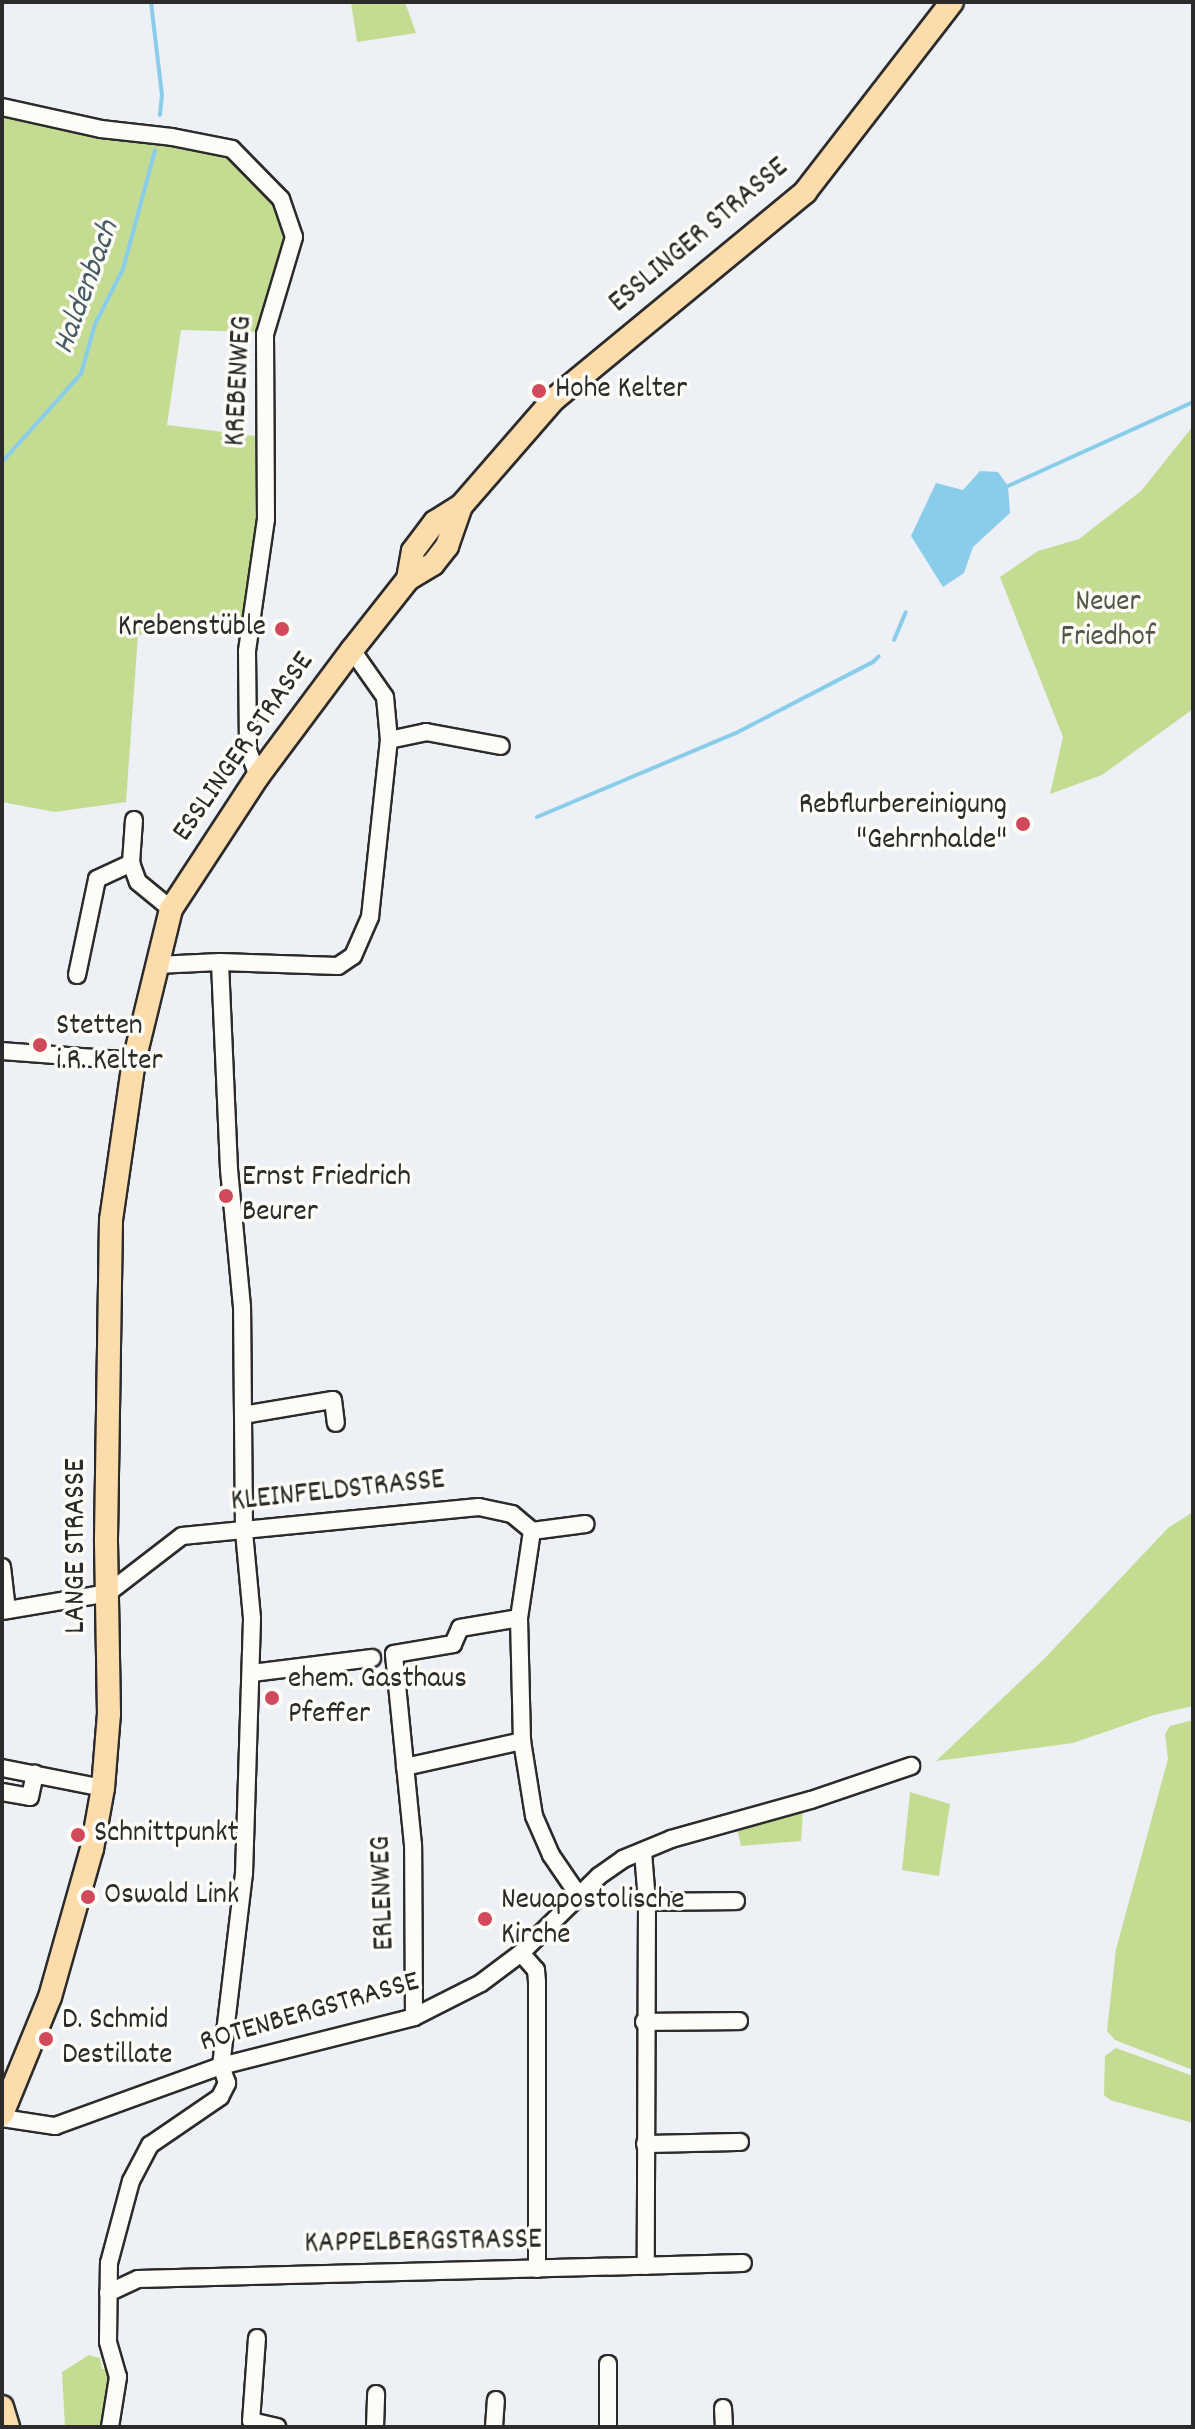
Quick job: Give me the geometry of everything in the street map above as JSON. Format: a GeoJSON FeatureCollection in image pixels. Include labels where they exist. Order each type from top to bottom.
{"type":"FeatureCollection","features":[{"type":"Feature","properties":{"kind":"main road","name":"ESSLINGER STRASSE"},"geometry":{"type":"LineString","coordinates":[[156,965],[171,909],[258,776],[408,579],[413,551],[435,522],[464,503],[553,400],[805,192],[952,2]]}},
{"type":"Feature","properties":{"kind":"main road","name":"LANGE STRASSE"},"geometry":{"type":"LineString","coordinates":[[2,2116],[50,1997],[92,1849],[103,1788],[109,1714],[111,1220],[134,1061],[156,965]]}},
{"type":"Feature","properties":{"kind":"main road"},"geometry":{"type":"LineString","coordinates":[[2,2407],[8,2427]]}},
{"type":"Feature","properties":{"kind":"street","name":"KREBENWEG"},"geometry":{"type":"LineString","coordinates":[[2,107],[101,129],[172,137],[232,149],[281,199],[294,237],[265,334],[266,519],[247,651],[248,750],[258,776]]}},
{"type":"Feature","properties":{"kind":"street"},"geometry":{"type":"LineString","coordinates":[[156,965],[220,962],[338,966],[353,956],[370,917],[389,740],[385,697],[352,650]]}},
{"type":"Feature","properties":{"kind":"street"},"geometry":{"type":"LineString","coordinates":[[389,740],[426,732],[501,746]]}},
{"type":"Feature","properties":{"kind":"street"},"geometry":{"type":"LineString","coordinates":[[134,820],[131,863],[138,882],[171,909]]}},
{"type":"Feature","properties":{"kind":"street"},"geometry":{"type":"LineString","coordinates":[[77,975],[97,879],[131,863]]}},
{"type":"Feature","properties":{"kind":"street"},"geometry":{"type":"LineString","coordinates":[[110,2427],[118,2377],[108,2341],[109,2263],[131,2181],[150,2145],[220,2097],[227,2083],[221,2066],[244,1874],[252,1618],[244,1531],[242,1307],[229,1169],[220,962]]}},
{"type":"Feature","properties":{"kind":"street"},"geometry":{"type":"LineString","coordinates":[[2,1051],[134,1061]]}},
{"type":"Feature","properties":{"kind":"street"},"geometry":{"type":"LineString","coordinates":[[243,1415],[333,1400],[336,1423]]}},
{"type":"Feature","properties":{"kind":"street","name":"KLEINFELDSTRASSE"},"geometry":{"type":"LineString","coordinates":[[108,1593],[182,1536],[479,1507],[512,1514],[532,1531]]}},
{"type":"Feature","properties":{"kind":"street"},"geometry":{"type":"LineString","coordinates":[[579,1896],[551,1855],[534,1816],[522,1741],[519,1618],[532,1531],[586,1524]]}},
{"type":"Feature","properties":{"kind":"street"},"geometry":{"type":"LineString","coordinates":[[2,1567],[5,1610],[108,1593]]}},
{"type":"Feature","properties":{"kind":"street","name":"ERLENWEG"},"geometry":{"type":"LineString","coordinates":[[414,2017],[413,1845],[394,1654],[453,1644],[460,1628],[519,1618]]}},
{"type":"Feature","properties":{"kind":"street"},"geometry":{"type":"LineString","coordinates":[[252,1673],[372,1658]]}},
{"type":"Feature","properties":{"kind":"street"},"geometry":{"type":"LineString","coordinates":[[405,1767],[522,1741]]}},
{"type":"Feature","properties":{"kind":"street","name":"ROTENBERGSTRASSE"},"geometry":{"type":"LineString","coordinates":[[2,2116],[55,2126],[221,2066],[414,2017],[481,1983],[521,1953],[611,1867],[671,1839],[811,1800],[911,1766]]}},
{"type":"Feature","properties":{"kind":"street"},"geometry":{"type":"LineString","coordinates":[[2,1768],[103,1788]]}},
{"type":"Feature","properties":{"kind":"street"},"geometry":{"type":"LineString","coordinates":[[2,1792],[30,1797],[35,1774]]}},
{"type":"Feature","properties":{"kind":"street"},"geometry":{"type":"LineString","coordinates":[[643,1852],[647,1902],[644,2022],[646,2266]]}},
{"type":"Feature","properties":{"kind":"street"},"geometry":{"type":"LineString","coordinates":[[647,1902],[736,1901]]}},
{"type":"Feature","properties":{"kind":"street"},"geometry":{"type":"LineString","coordinates":[[521,1953],[536,1970],[537,1982],[537,2269]]}},
{"type":"Feature","properties":{"kind":"street"},"geometry":{"type":"LineString","coordinates":[[644,2022],[739,2021]]}},
{"type":"Feature","properties":{"kind":"street"},"geometry":{"type":"LineString","coordinates":[[645,2144],[740,2142]]}},
{"type":"Feature","properties":{"kind":"street","name":"KAPPELBERGSTRASSE"},"geometry":{"type":"LineString","coordinates":[[108,2293],[138,2279],[743,2263]]}},
{"type":"Feature","properties":{"kind":"street"},"geometry":{"type":"LineString","coordinates":[[257,2338],[251,2421],[277,2427]]}},
{"type":"Feature","properties":{"kind":"street"},"geometry":{"type":"LineString","coordinates":[[608,2364],[608,2427]]}},
{"type":"Feature","properties":{"kind":"street"},"geometry":{"type":"LineString","coordinates":[[375,2427],[376,2394]]}},
{"type":"Feature","properties":{"kind":"street"},"geometry":{"type":"LineString","coordinates":[[494,2427],[496,2400]]}},
{"type":"Feature","properties":{"kind":"street"},"geometry":{"type":"LineString","coordinates":[[723,2408],[724,2427]]}},
{"type":"Feature","properties":{"kind":"green space"},"geometry":{"type":"Polygon","coordinates":[[[351,2],[405,2],[416,33],[357,42],[351,2]]]}},
{"type":"Feature","properties":{"kind":"green space"},"geometry":{"type":"Polygon","coordinates":[[[2,114],[230,157],[276,203],[284,236],[259,332],[181,330],[167,425],[255,436],[256,537],[244,616],[138,635],[126,802],[55,812],[2,802],[2,114]]]}},
{"type":"Feature","properties":{"kind":"green space","name":"Neuer Friedhof"},"geometry":{"type":"Polygon","coordinates":[[[1193,426],[1193,709],[1102,775],[1050,794],[1063,737],[1000,577],[1038,551],[1079,539],[1141,491],[1193,426]]]}},
{"type":"Feature","properties":{"kind":"green space"},"geometry":{"type":"Polygon","coordinates":[[[1193,1512],[1193,1706],[1154,1715],[1073,1743],[936,1761],[1045,1658],[1168,1528],[1193,1512]]]}},
{"type":"Feature","properties":{"kind":"green space"},"geometry":{"type":"Polygon","coordinates":[[[1193,1720],[1193,2070],[1115,2040],[1107,2031],[1116,1949],[1168,1759],[1165,1734],[1170,1726],[1193,1720]]]}},
{"type":"Feature","properties":{"kind":"green space"},"geometry":{"type":"Polygon","coordinates":[[[910,1792],[950,1804],[939,1876],[902,1870],[910,1792]]]}},
{"type":"Feature","properties":{"kind":"green space"},"geometry":{"type":"Polygon","coordinates":[[[803,1811],[801,1841],[741,1846],[737,1829],[803,1811]]]}},
{"type":"Feature","properties":{"kind":"green space"},"geometry":{"type":"Polygon","coordinates":[[[1116,2048],[1193,2076],[1193,2123],[1110,2100],[1104,2095],[1105,2056],[1116,2048]]]}},
{"type":"Feature","properties":{"kind":"green space"},"geometry":{"type":"Polygon","coordinates":[[[89,2355],[100,2358],[102,2369],[109,2369],[111,2394],[104,2427],[65,2427],[62,2372],[89,2355]]]}},
{"type":"Feature","properties":{"kind":"water"},"geometry":{"type":"Polygon","coordinates":[[[980,471],[998,472],[1008,486],[1010,513],[973,547],[964,573],[943,587],[911,536],[936,483],[963,490],[980,471]]]}},
{"type":"Feature","properties":{"kind":"waterway","name":"Haldenbach"},"geometry":{"type":"LineString","coordinates":[[151,2],[162,95],[160,115]]}},
{"type":"Feature","properties":{"kind":"waterway","name":"Haldenbach"},"geometry":{"type":"LineString","coordinates":[[2,462],[81,374],[95,324],[123,269],[155,150]]}},
{"type":"Feature","properties":{"kind":"waterway"},"geometry":{"type":"LineString","coordinates":[[1008,486],[1193,402]]}},
{"type":"Feature","properties":{"kind":"waterway"},"geometry":{"type":"LineString","coordinates":[[894,640],[906,612]]}},
{"type":"Feature","properties":{"kind":"waterway"},"geometry":{"type":"LineString","coordinates":[[537,817],[736,733],[873,662],[879,656]]}},
{"type":"Feature","properties":{"kind":"place","name":"Hohe Kelter"},"geometry":{"type":"Point","coordinates":[539,391]}},
{"type":"Feature","properties":{"kind":"place","name":"Krebenstüble"},"geometry":{"type":"Point","coordinates":[282,629]}},
{"type":"Feature","properties":{"kind":"place","name":"Rebflurbereinigung \"Gehrnhalde\""},"geometry":{"type":"Point","coordinates":[1023,824]}},
{"type":"Feature","properties":{"kind":"place","name":"Stetten i.R. Kelter"},"geometry":{"type":"Point","coordinates":[40,1045]}},
{"type":"Feature","properties":{"kind":"place","name":"Ernst Friedrich Beurer"},"geometry":{"type":"Point","coordinates":[226,1196]}},
{"type":"Feature","properties":{"kind":"place","name":"ehem. Gasthaus Pfeffer"},"geometry":{"type":"Point","coordinates":[272,1698]}},
{"type":"Feature","properties":{"kind":"place","name":"Schnittpunkt"},"geometry":{"type":"Point","coordinates":[78,1835]}},
{"type":"Feature","properties":{"kind":"place","name":"Oswald Link"},"geometry":{"type":"Point","coordinates":[88,1897]}},
{"type":"Feature","properties":{"kind":"place","name":"Neuapostolische Kirche"},"geometry":{"type":"Point","coordinates":[485,1919]}},
{"type":"Feature","properties":{"kind":"place","name":"D. Schmid Destillate"},"geometry":{"type":"Point","coordinates":[46,2039]}}]}
